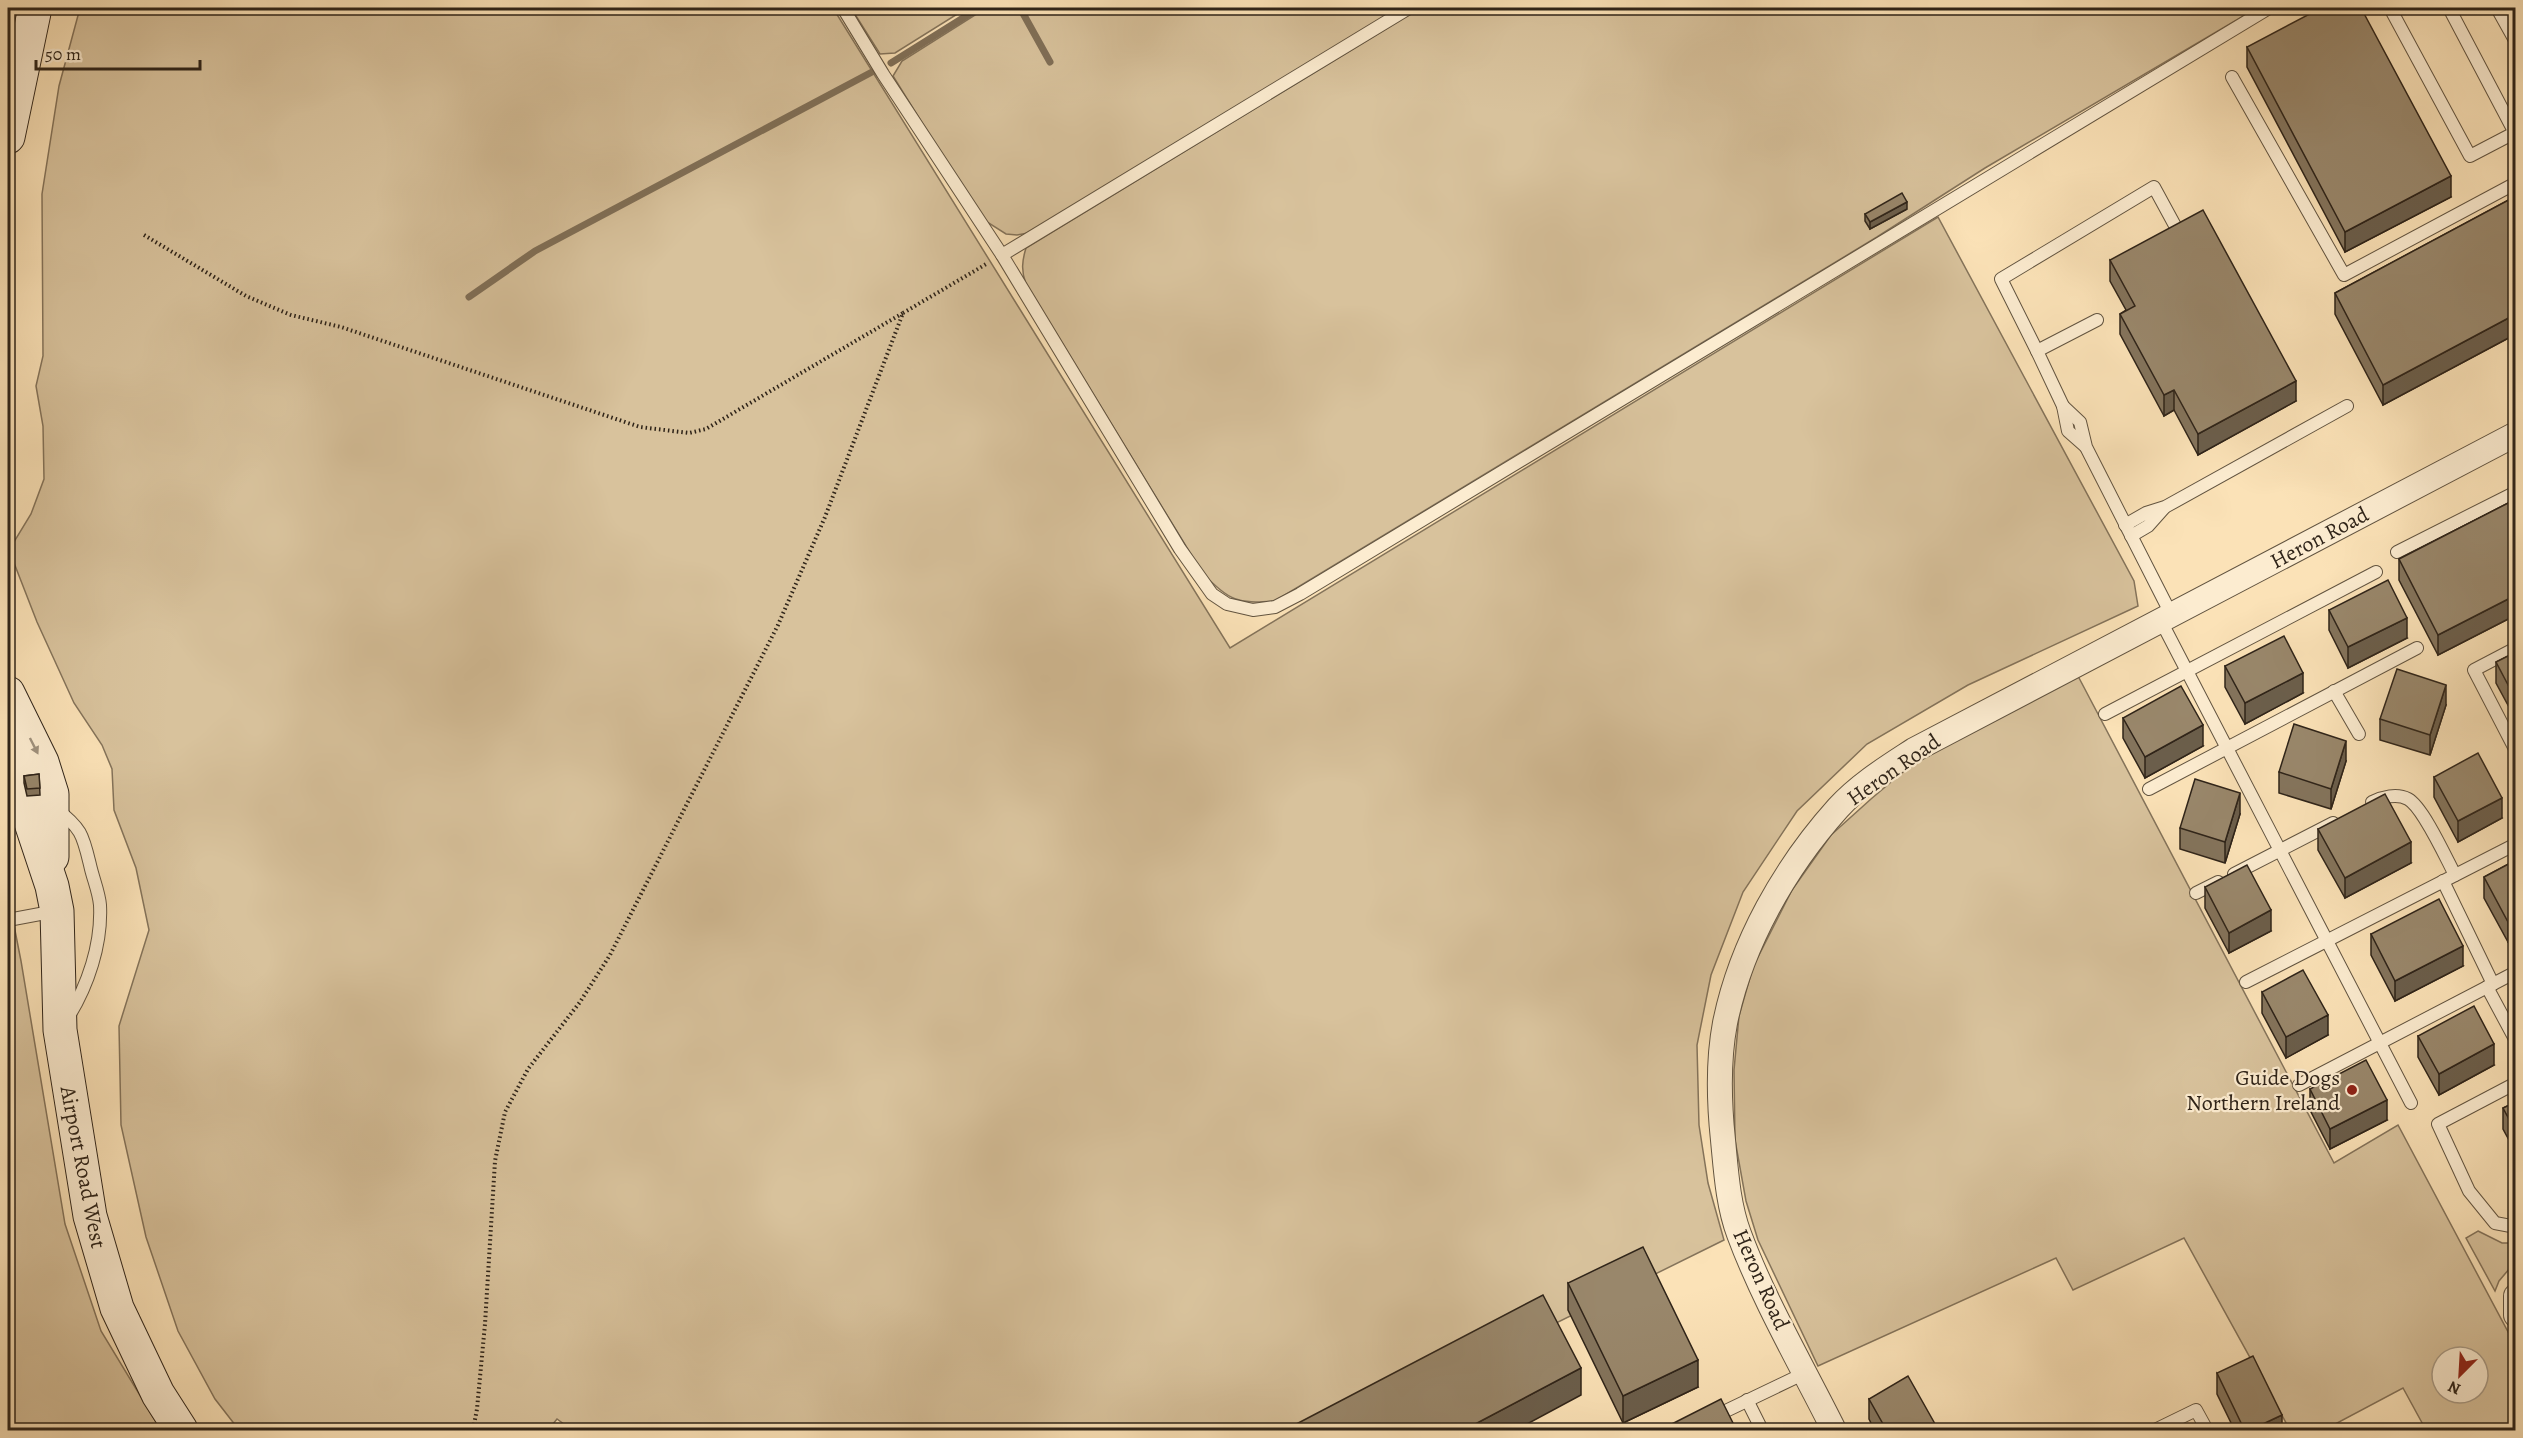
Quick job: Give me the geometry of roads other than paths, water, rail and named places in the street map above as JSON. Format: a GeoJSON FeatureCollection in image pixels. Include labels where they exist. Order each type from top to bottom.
{"type":"FeatureCollection","features":[{"type":"Feature","properties":{"kind":"street"},"geometry":{"type":"LineString","coordinates":[[8,137],[35,8]]}},
{"type":"Feature","properties":{"kind":"street","name":"Heron Road"},"geometry":{"type":"LineString","coordinates":[[1834,1431],[1739,1233],[1725,1160],[1720,1116],[1725,1023],[1738,978],[1757,930],[1780,884],[1839,807],[1871,779],[1914,750],[1961,723],[2516,434]]}},
{"type":"Feature","properties":{"kind":"street","name":"Airport Road West"},"geometry":{"type":"LineString","coordinates":[[8,693],[42,762],[52,794],[60,1030],[90,1216],[117,1308],[158,1394],[181,1431]]}},
{"type":"Feature","properties":{"kind":"street","name":"Airport Road West"},"geometry":{"type":"LineString","coordinates":[[8,737],[17,781],[55,898]]}},
{"type":"Feature","properties":{"kind":"street"},"geometry":{"type":"LineString","coordinates":[[2516,1296],[2516,1315]]}},
{"type":"Feature","properties":{"kind":"lane"},"geometry":{"type":"LineString","coordinates":[[843,8],[1180,549],[1212,594],[1227,604],[1253,610],[1275,607],[2269,8]]}},
{"type":"Feature","properties":{"kind":"lane"},"geometry":{"type":"LineString","coordinates":[[997,258],[1408,8]]}},
{"type":"Feature","properties":{"kind":"lane"},"geometry":{"type":"LineString","coordinates":[[2390,8],[2470,156],[2515,134],[2449,8]]}},
{"type":"Feature","properties":{"kind":"lane"},"geometry":{"type":"LineString","coordinates":[[2497,8],[2516,42]]}},
{"type":"Feature","properties":{"kind":"lane"},"geometry":{"type":"LineString","coordinates":[[2232,77],[2344,275],[2516,183]]}},
{"type":"Feature","properties":{"kind":"lane"},"geometry":{"type":"LineString","coordinates":[[2179,233],[2154,187],[2001,279],[2063,406],[2080,422],[2086,447],[2128,530],[2166,618],[2186,672],[2411,1103]]}},
{"type":"Feature","properties":{"kind":"lane"},"geometry":{"type":"LineString","coordinates":[[2037,351],[2097,320]]}},
{"type":"Feature","properties":{"kind":"lane"},"geometry":{"type":"LineString","coordinates":[[2128,530],[2146,513],[2165,507],[2347,406]]}},
{"type":"Feature","properties":{"kind":"lane"},"geometry":{"type":"LineString","coordinates":[[2397,552],[2516,492]]}},
{"type":"Feature","properties":{"kind":"lane"},"geometry":{"type":"LineString","coordinates":[[2105,714],[2376,572]]}},
{"type":"Feature","properties":{"kind":"lane"},"geometry":{"type":"LineString","coordinates":[[2150,789],[2417,648]]}},
{"type":"Feature","properties":{"kind":"lane"},"geometry":{"type":"LineString","coordinates":[[2516,648],[2474,670],[2516,751]]}},
{"type":"Feature","properties":{"kind":"lane"},"geometry":{"type":"LineString","coordinates":[[2334,691],[2359,734]]}},
{"type":"Feature","properties":{"kind":"lane"},"geometry":{"type":"LineString","coordinates":[[2360,808],[2380,798],[2397,796],[2408,799],[2419,809],[2455,875]]}},
{"type":"Feature","properties":{"kind":"lane"},"geometry":{"type":"LineString","coordinates":[[52,805],[74,822],[83,836],[100,903],[100,934],[81,997],[60,1030]]}},
{"type":"Feature","properties":{"kind":"lane"},"geometry":{"type":"LineString","coordinates":[[2196,893],[2340,819]]}},
{"type":"Feature","properties":{"kind":"lane"},"geometry":{"type":"LineString","coordinates":[[2246,982],[2516,844]]}},
{"type":"Feature","properties":{"kind":"lane"},"geometry":{"type":"LineString","coordinates":[[2443,881],[2516,1041]]}},
{"type":"Feature","properties":{"kind":"lane"},"geometry":{"type":"LineString","coordinates":[[8,920],[55,898]]}},
{"type":"Feature","properties":{"kind":"lane"},"geometry":{"type":"LineString","coordinates":[[2299,1085],[2516,972]]}},
{"type":"Feature","properties":{"kind":"lane"},"geometry":{"type":"LineString","coordinates":[[2516,1083],[2438,1124],[2469,1191],[2495,1223],[2516,1227]]}},
{"type":"Feature","properties":{"kind":"lane"},"geometry":{"type":"LineString","coordinates":[[1686,1431],[1805,1373]]}},
{"type":"Feature","properties":{"kind":"lane"},"geometry":{"type":"LineString","coordinates":[[1747,1400],[1762,1431]]}},
{"type":"Feature","properties":{"kind":"lane"},"geometry":{"type":"LineString","coordinates":[[2155,1431],[2196,1410],[2207,1431]]}},
{"type":"Feature","properties":{"kind":"waterway"},"geometry":{"type":"LineString","coordinates":[[891,63],[979,8]]}},
{"type":"Feature","properties":{"kind":"waterway"},"geometry":{"type":"LineString","coordinates":[[1020,8],[1050,62]]}},
{"type":"Feature","properties":{"kind":"waterway"},"geometry":{"type":"LineString","coordinates":[[469,297],[535,251],[872,72]]}},
{"type":"Feature","properties":{"kind":"place","name":"Guide Dogs Northern Ireland"},"geometry":{"type":"Point","coordinates":[2352,1090]}}]}
